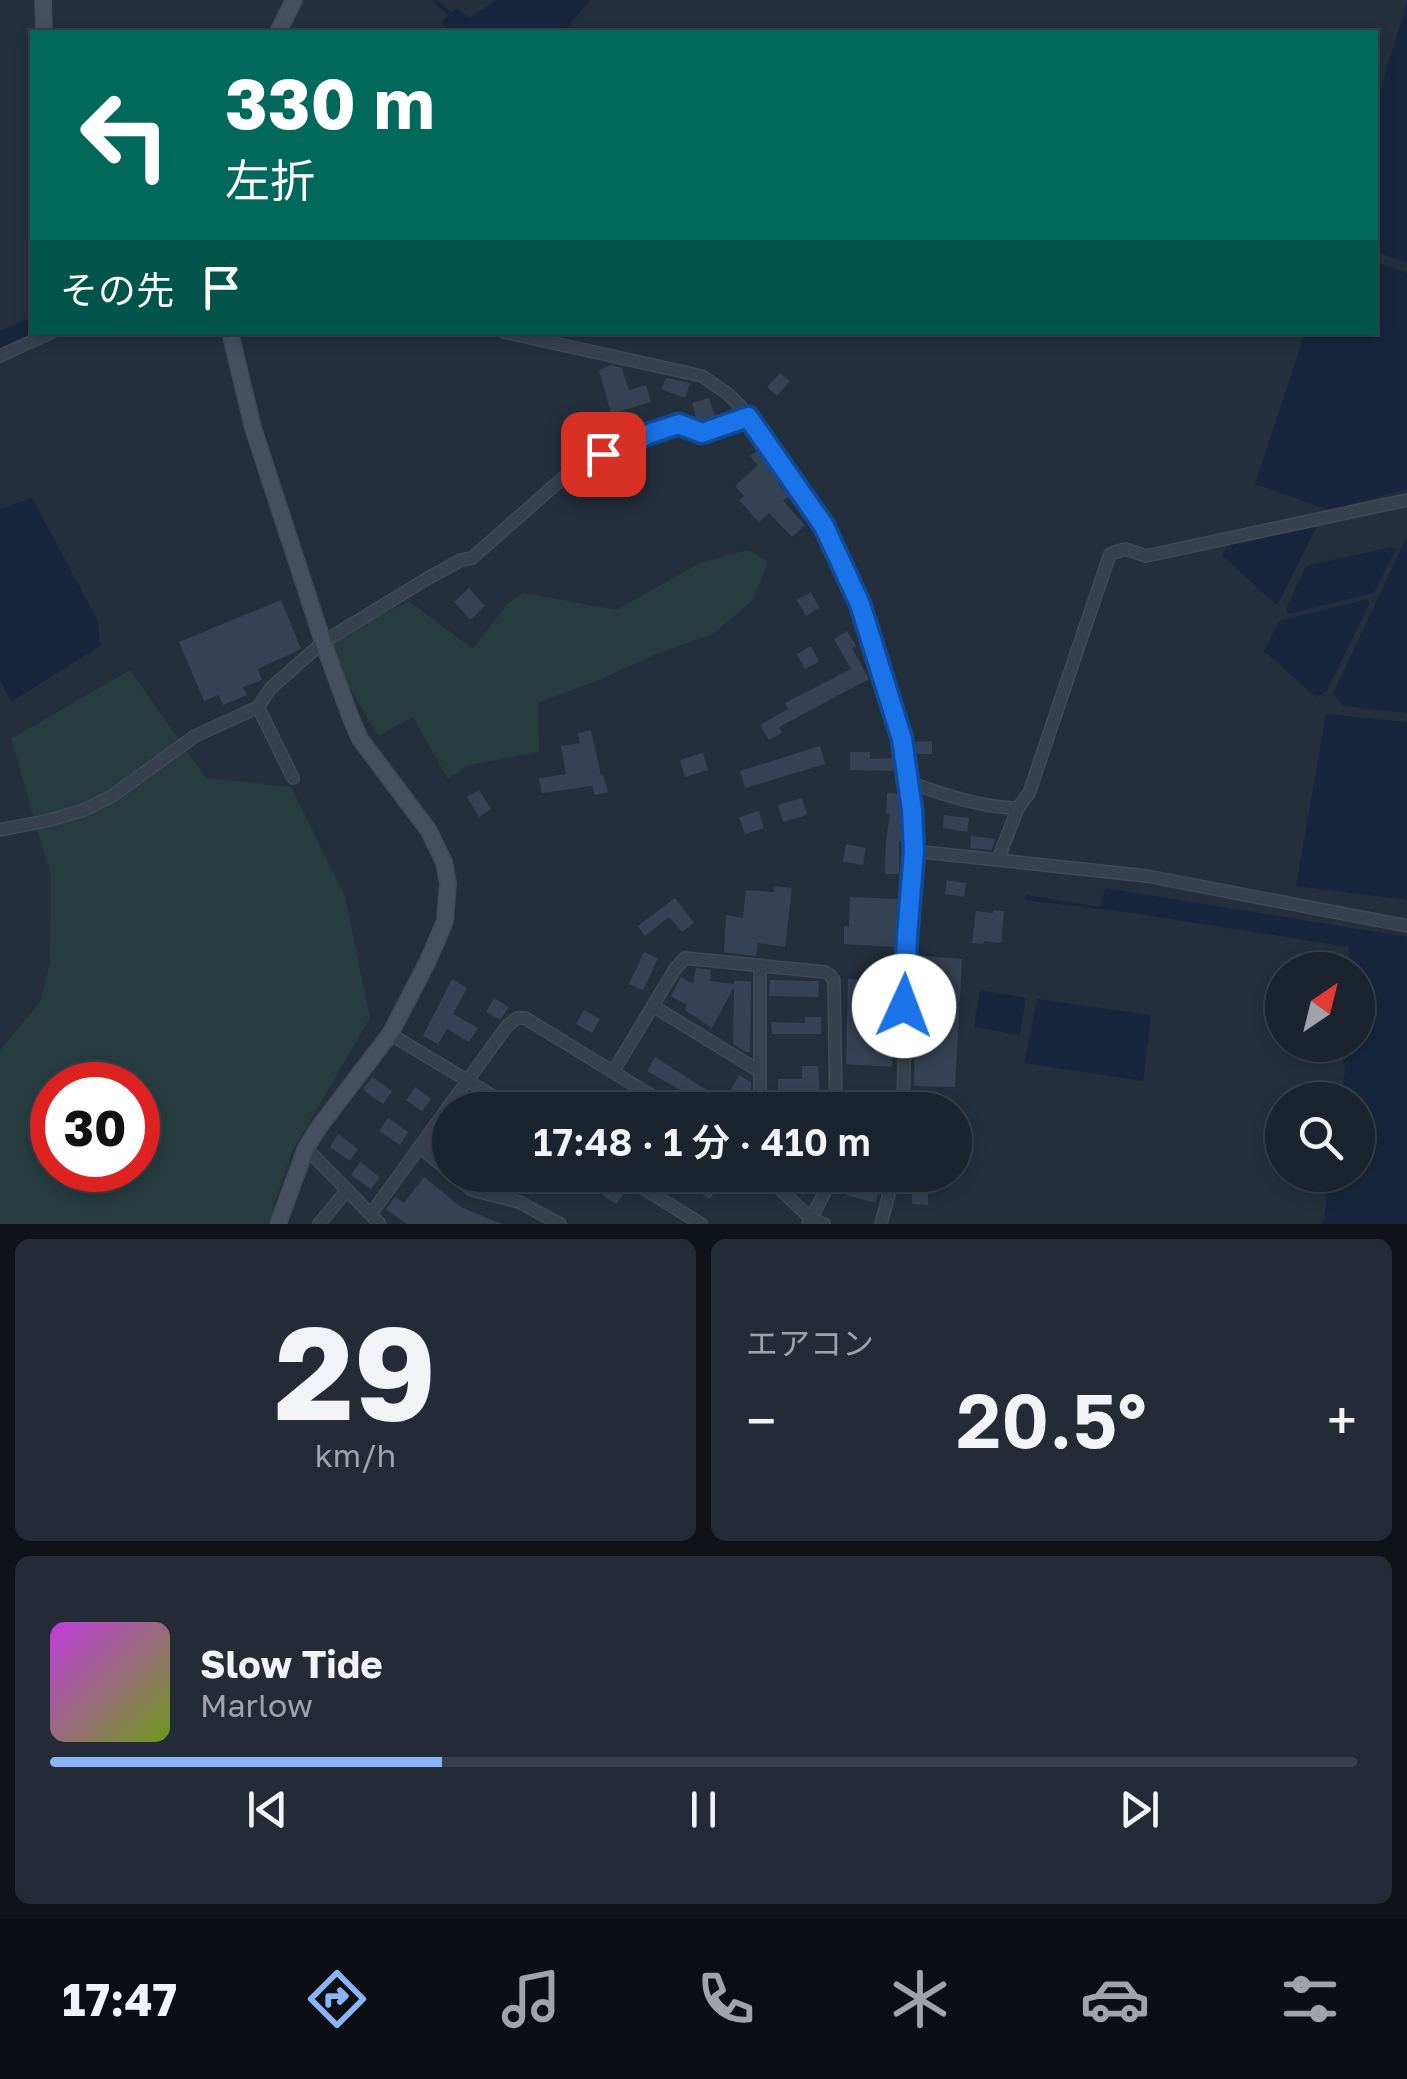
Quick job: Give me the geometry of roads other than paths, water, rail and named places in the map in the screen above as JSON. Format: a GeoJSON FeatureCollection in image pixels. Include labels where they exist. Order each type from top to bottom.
{"type":"FeatureCollection","features":[{"type":"Feature","properties":{"kind":"street"},"geometry":{"type":"LineString","coordinates":[[43,0],[44,30]]}},
{"type":"Feature","properties":{"kind":"street"},"geometry":{"type":"LineString","coordinates":[[279,30],[294,0]]}},
{"type":"Feature","properties":{"kind":"street"},"geometry":{"type":"LineString","coordinates":[[0,356],[46,335]]}},
{"type":"Feature","properties":{"kind":"street"},"geometry":{"type":"LineString","coordinates":[[231,335],[254,428],[323,642],[360,739],[429,832],[444,862],[448,883],[444,921],[428,961],[390,1034],[306,1148],[278,1224]]}},
{"type":"Feature","properties":{"kind":"street"},"geometry":{"type":"LineString","coordinates":[[518,335],[702,376],[728,394],[748,417],[824,526],[860,604],[902,739],[914,851],[907,936],[904,1092]]}},
{"type":"Feature","properties":{"kind":"street"},"geometry":{"type":"LineString","coordinates":[[0,830],[84,810],[112,796],[195,736],[258,707],[271,688],[323,642],[446,568],[472,558],[580,463],[679,424],[702,433],[748,417]]}},
{"type":"Feature","properties":{"kind":"street"},"geometry":{"type":"LineString","coordinates":[[998,860],[1018,808],[1029,793],[1110,554],[1125,549],[1146,556],[1407,500]]}},
{"type":"Feature","properties":{"kind":"street"},"geometry":{"type":"LineString","coordinates":[[258,707],[293,778]]}},
{"type":"Feature","properties":{"kind":"street"},"geometry":{"type":"LineString","coordinates":[[907,782],[950,796],[1018,808]]}},
{"type":"Feature","properties":{"kind":"street"},"geometry":{"type":"LineString","coordinates":[[914,851],[1147,876],[1407,926]]}},
{"type":"Feature","properties":{"kind":"street"},"geometry":{"type":"LineString","coordinates":[[613,1072],[685,958],[830,975],[834,981],[836,1092]]}},
{"type":"Feature","properties":{"kind":"street"},"geometry":{"type":"LineString","coordinates":[[760,966],[760,1092]]}},
{"type":"Feature","properties":{"kind":"street"},"geometry":{"type":"LineString","coordinates":[[653,1006],[759,1072]]}},
{"type":"Feature","properties":{"kind":"street"},"geometry":{"type":"LineString","coordinates":[[306,1148],[375,1219],[467,1080],[506,1026],[520,1017],[646,1092]]}},
{"type":"Feature","properties":{"kind":"street"},"geometry":{"type":"LineString","coordinates":[[390,1034],[487,1092]]}},
{"type":"Feature","properties":{"kind":"street"},"geometry":{"type":"LineString","coordinates":[[420,1147],[432,1157]]}},
{"type":"Feature","properties":{"kind":"street"},"geometry":{"type":"LineString","coordinates":[[318,1224],[347,1190]]}},
{"type":"Feature","properties":{"kind":"street"},"geometry":{"type":"LineString","coordinates":[[480,1192],[519,1202],[560,1224]]}},
{"type":"Feature","properties":{"kind":"street"},"geometry":{"type":"LineString","coordinates":[[649,1192],[701,1224]]}},
{"type":"Feature","properties":{"kind":"street"},"geometry":{"type":"LineString","coordinates":[[782,1192],[809,1222],[824,1224]]}},
{"type":"Feature","properties":{"kind":"street"},"geometry":{"type":"LineString","coordinates":[[809,1222],[825,1192]]}},
{"type":"Feature","properties":{"kind":"street"},"geometry":{"type":"LineString","coordinates":[[881,1224],[889,1192]]}},
{"type":"Feature","properties":{"kind":"water"},"geometry":{"type":"Polygon","coordinates":[[[496,0],[590,0],[566,30],[449,30],[441,22],[456,8],[470,18],[496,0]]]}},
{"type":"Feature","properties":{"kind":"water"},"geometry":{"type":"Polygon","coordinates":[[[1407,3],[1407,263],[1378,252],[1378,97],[1407,3]]]}},
{"type":"Feature","properties":{"kind":"water"},"geometry":{"type":"Polygon","coordinates":[[[1378,263],[1407,273],[1407,489],[1328,510],[1255,484],[1304,335],[1378,335],[1378,263]]]}},
{"type":"Feature","properties":{"kind":"water"},"geometry":{"type":"Polygon","coordinates":[[[32,498],[98,621],[100,646],[11,702],[0,680],[0,509],[32,498]]]}},
{"type":"Feature","properties":{"kind":"water"},"geometry":{"type":"Polygon","coordinates":[[[1315,523],[1317,526],[1278,604],[1222,555],[1228,545],[1315,523]]]}},
{"type":"Feature","properties":{"kind":"water"},"geometry":{"type":"Polygon","coordinates":[[[1407,536],[1407,713],[1343,706],[1333,694],[1407,536]]]}},
{"type":"Feature","properties":{"kind":"water"},"geometry":{"type":"Polygon","coordinates":[[[1396,549],[1374,593],[1288,614],[1286,609],[1306,566],[1396,549]]]}},
{"type":"Feature","properties":{"kind":"water"},"geometry":{"type":"Polygon","coordinates":[[[1368,599],[1327,691],[1316,697],[1264,651],[1279,621],[1368,599]]]}},
{"type":"Feature","properties":{"kind":"water"},"geometry":{"type":"Polygon","coordinates":[[[1326,714],[1407,722],[1407,900],[1296,886],[1326,714]]]}},
{"type":"Feature","properties":{"kind":"water"},"geometry":{"type":"Polygon","coordinates":[[[1105,888],[1407,937],[1407,1224],[1323,1224],[1328,1192],[1375,1192],[1375,1082],[1343,1082],[1343,1062],[1375,1062],[1375,952],[1349,952],[1349,947],[1025,900],[1026,895],[1101,907],[1105,888]]]}},
{"type":"Feature","properties":{"kind":"water"},"geometry":{"type":"Polygon","coordinates":[[[980,990],[1026,998],[1020,1035],[974,1027],[980,990]]]}},
{"type":"Feature","properties":{"kind":"water"},"geometry":{"type":"Polygon","coordinates":[[[1037,999],[1151,1015],[1143,1081],[1024,1063],[1037,999]]]}},
{"type":"Feature","properties":{"kind":"waterway"},"geometry":{"type":"LineString","coordinates":[[434,0],[453,17]]}},
{"type":"Feature","properties":{"kind":"waterway"},"geometry":{"type":"LineString","coordinates":[[0,343],[30,330]]}}]}
